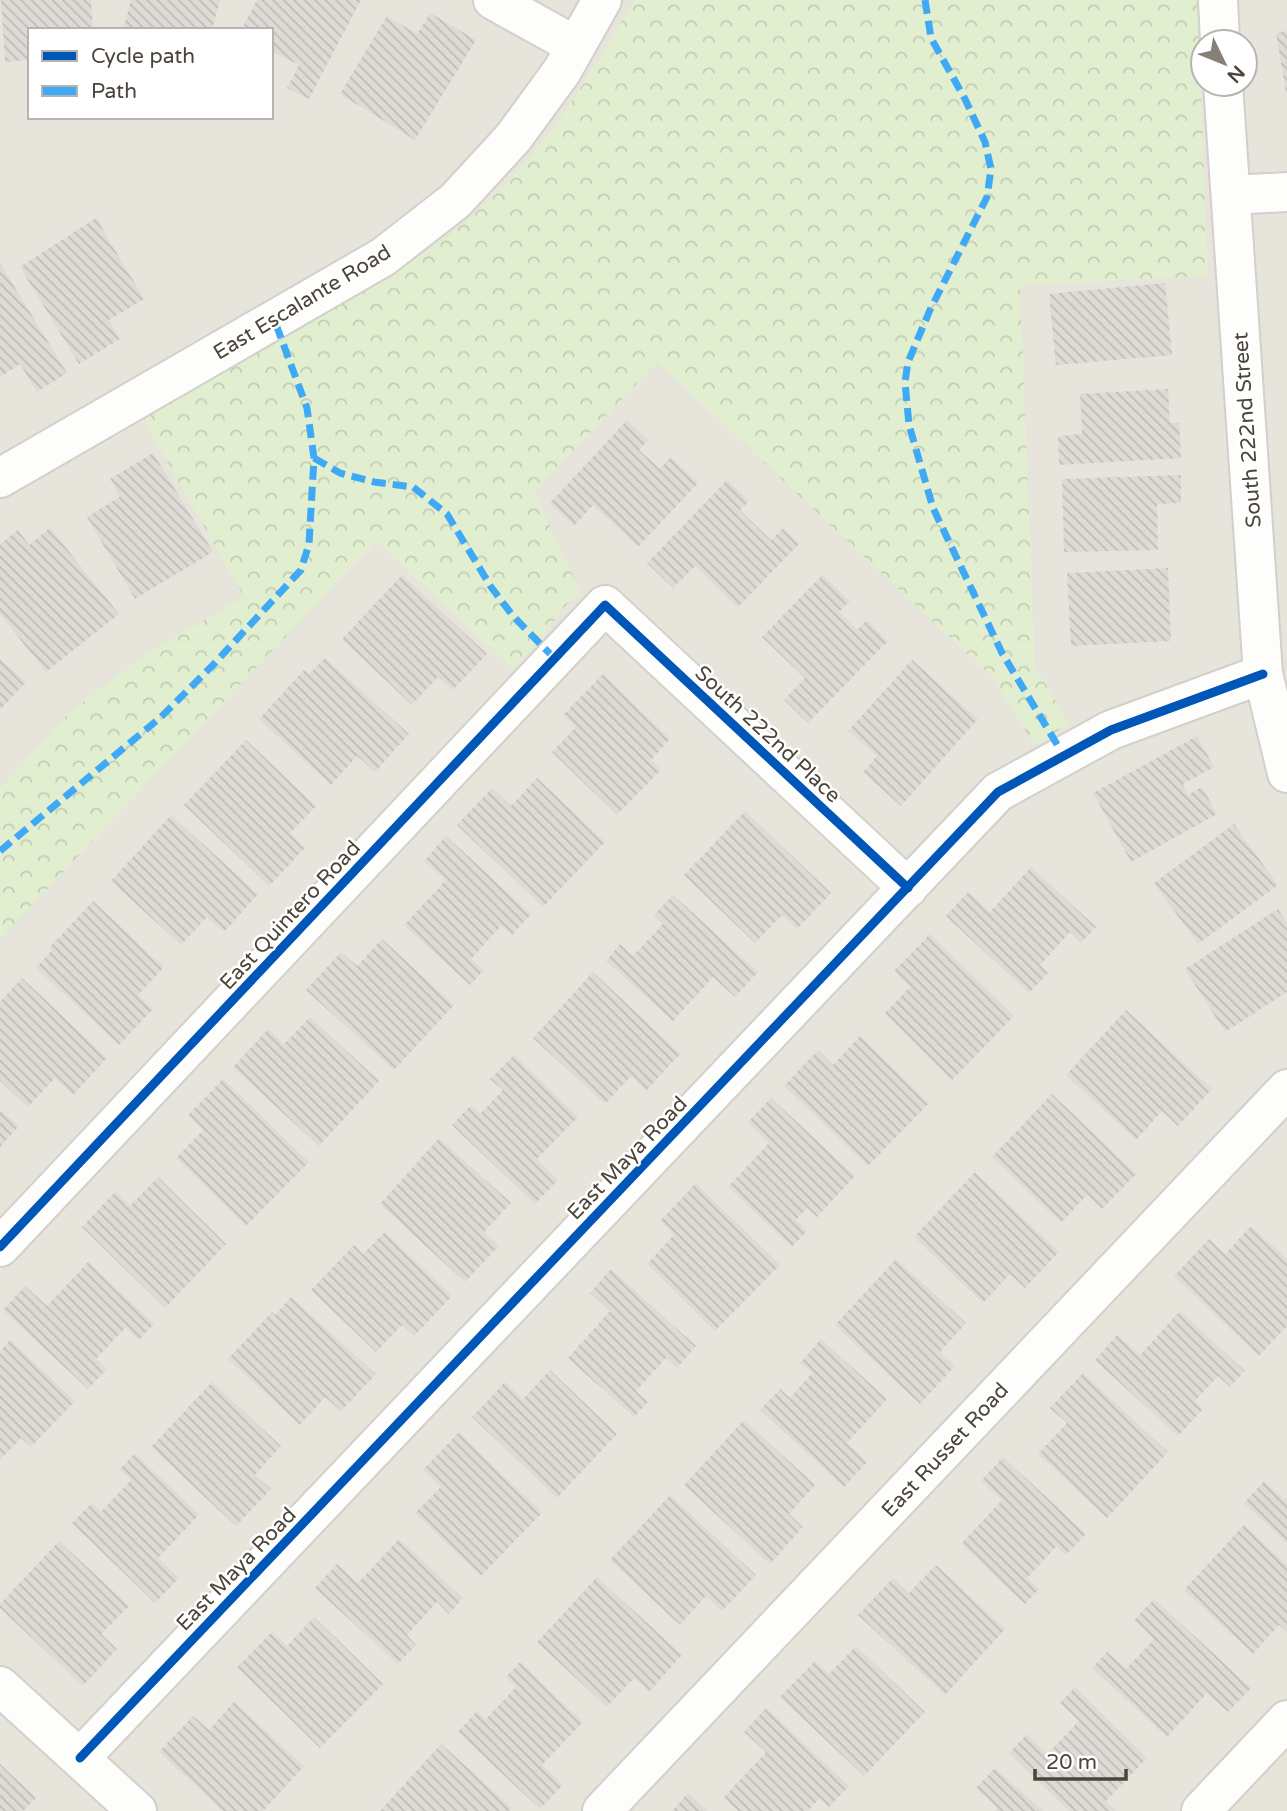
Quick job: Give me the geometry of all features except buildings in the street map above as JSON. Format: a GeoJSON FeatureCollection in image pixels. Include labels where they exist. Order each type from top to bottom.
{"type":"FeatureCollection","features":[{"type":"Feature","properties":{"kind":"street"},"geometry":{"type":"LineString","coordinates":[[493,0],[576,46]]}},
{"type":"Feature","properties":{"kind":"street","name":"East Escalante Road"},"geometry":{"type":"LineString","coordinates":[[0,478],[383,257],[455,201],[513,138],[562,71],[602,0]]}},
{"type":"Feature","properties":{"kind":"street"},"geometry":{"type":"LineString","coordinates":[[1218,0],[1219,28]]}},
{"type":"Feature","properties":{"kind":"street","name":"South 222nd Street"},"geometry":{"type":"LineString","coordinates":[[1224,98],[1263,674],[1287,774]]}},
{"type":"Feature","properties":{"kind":"street"},"geometry":{"type":"LineString","coordinates":[[1231,195],[1287,192]]}},
{"type":"Feature","properties":{"kind":"street","name":"South 222nd Place"},"geometry":{"type":"LineString","coordinates":[[605,605],[908,888]]}},
{"type":"Feature","properties":{"kind":"street","name":"East Quintero Road"},"geometry":{"type":"LineString","coordinates":[[0,1247],[605,605]]}},
{"type":"Feature","properties":{"kind":"street","name":"East Maya Road"},"geometry":{"type":"LineString","coordinates":[[80,1758],[998,792],[1111,730],[1263,674]]}},
{"type":"Feature","properties":{"kind":"street","name":"East Russet Road"},"geometry":{"type":"LineString","coordinates":[[602,1811],[1287,1089]]}},
{"type":"Feature","properties":{"kind":"street"},"geometry":{"type":"LineString","coordinates":[[0,1686],[137,1811]]}},
{"type":"Feature","properties":{"kind":"street"},"geometry":{"type":"LineString","coordinates":[[1201,1811],[1287,1720]]}},
{"type":"Feature","properties":{"kind":"shaded area"},"geometry":{"type":"Polygon","coordinates":[[[0,0],[1287,0],[1287,1811],[0,1811],[0,0]]]}},
{"type":"Feature","properties":{"kind":"green space"},"geometry":{"type":"Polygon","coordinates":[[[634,0],[1197,0],[1198,28],[1189,28],[1189,98],[1201,98],[1208,276],[1020,286],[1035,666],[1069,724],[1034,745],[993,678],[657,362],[534,492],[581,593],[563,608],[545,634],[513,669],[376,541],[0,939],[0,789],[69,713],[147,653],[244,597],[142,417],[333,309],[434,247],[480,209],[526,162],[565,111],[634,0]]]}},
{"type":"Feature","properties":{"kind":"marked path"},"geometry":{"type":"LineString","coordinates":[[925,0],[931,38],[985,142],[991,169],[987,197],[930,310],[908,362],[905,382],[909,425],[933,508],[1002,653],[1064,756]]}},
{"type":"Feature","properties":{"kind":"marked path"},"geometry":{"type":"LineString","coordinates":[[0,851],[161,717],[301,570],[309,544],[314,458],[307,408],[274,319]]}},
{"type":"Feature","properties":{"kind":"marked path"},"geometry":{"type":"LineString","coordinates":[[314,458],[340,473],[374,482],[413,487],[447,514],[491,587],[513,616],[555,659]]}},
{"type":"Feature","properties":{"kind":"cycle path"},"geometry":{"type":"LineString","coordinates":[[0,1247],[605,605],[908,888]]}},
{"type":"Feature","properties":{"kind":"cycle path"},"geometry":{"type":"LineString","coordinates":[[80,1758],[998,792],[1111,730],[1263,674]]}}]}
